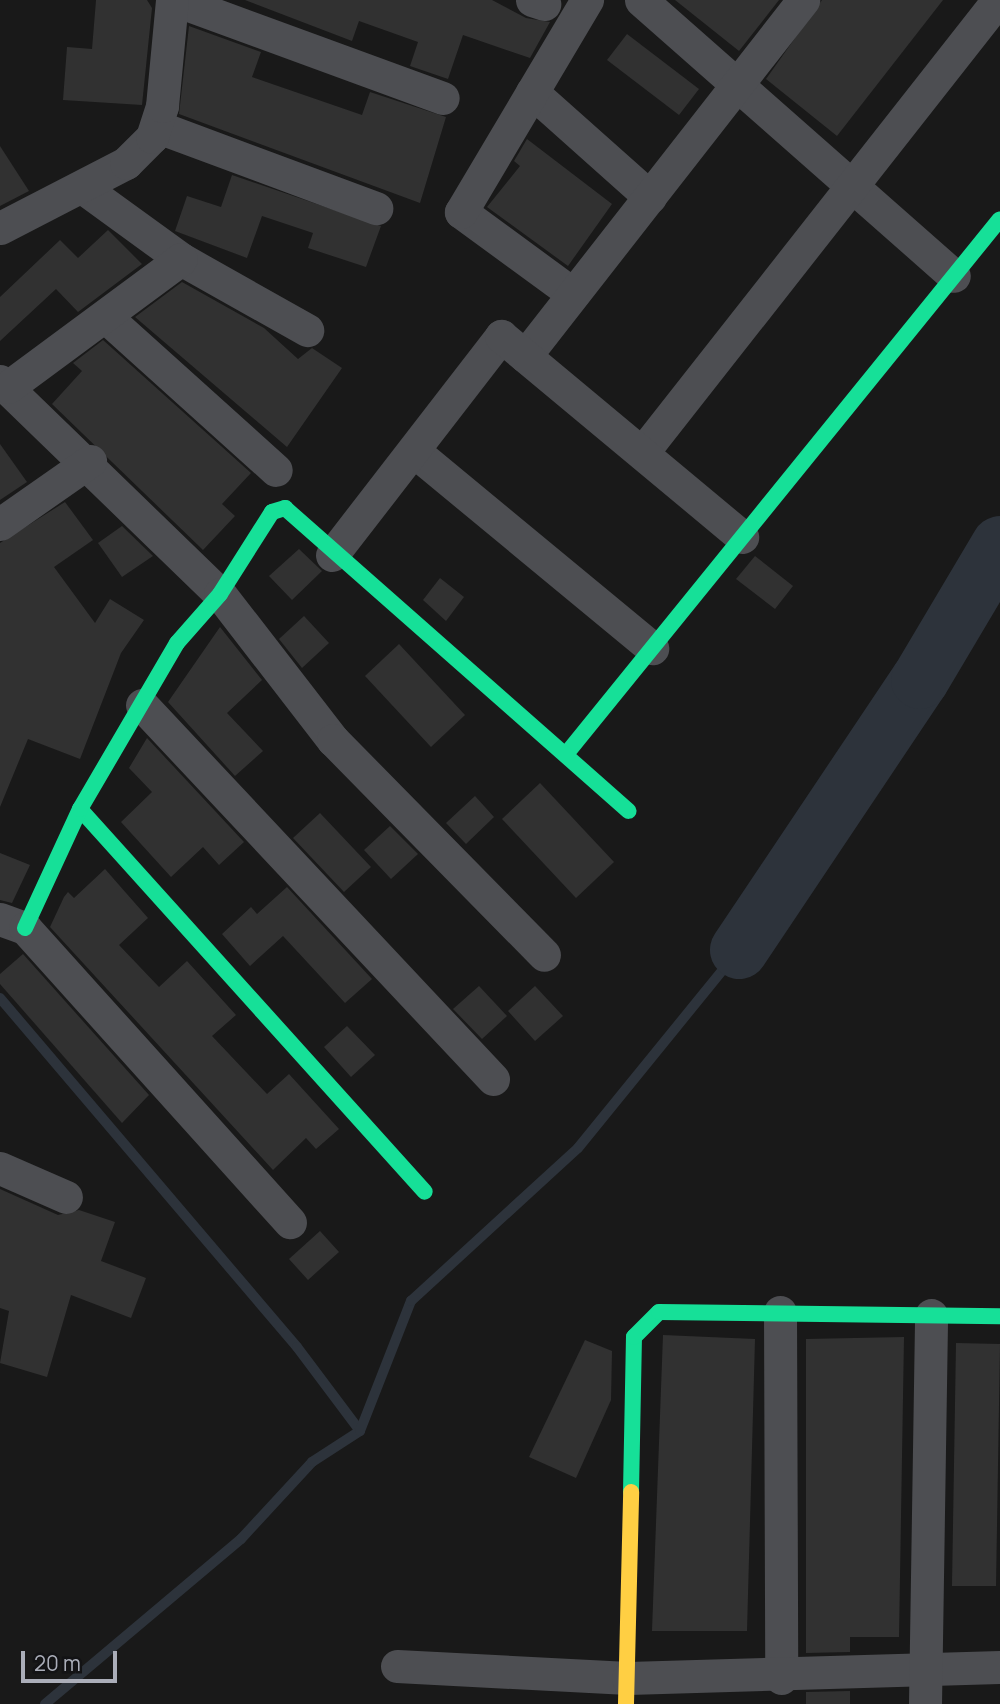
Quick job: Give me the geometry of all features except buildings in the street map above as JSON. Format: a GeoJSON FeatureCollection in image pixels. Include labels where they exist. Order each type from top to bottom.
{"type":"FeatureCollection","features":[{"type":"Feature","properties":{"kind":"street"},"geometry":{"type":"LineString","coordinates":[[0,228],[126,163],[158,127],[174,0],[443,98]]}},
{"type":"Feature","properties":{"kind":"street"},"geometry":{"type":"LineString","coordinates":[[573,294],[461,212],[587,0]]}},
{"type":"Feature","properties":{"kind":"street"},"geometry":{"type":"LineString","coordinates":[[641,0],[954,276]]}},
{"type":"Feature","properties":{"kind":"street"},"geometry":{"type":"LineString","coordinates":[[525,356],[803,0]]}},
{"type":"Feature","properties":{"kind":"street"},"geometry":{"type":"LineString","coordinates":[[642,453],[998,0]]}},
{"type":"Feature","properties":{"kind":"street"},"geometry":{"type":"LineString","coordinates":[[532,92],[650,197]]}},
{"type":"Feature","properties":{"kind":"street"},"geometry":{"type":"LineString","coordinates":[[158,127],[376,208]]}},
{"type":"Feature","properties":{"kind":"street"},"geometry":{"type":"LineString","coordinates":[[82,187],[181,260],[307,330]]}},
{"type":"Feature","properties":{"kind":"street"},"geometry":{"type":"LineString","coordinates":[[567,753],[1000,219]]}},
{"type":"Feature","properties":{"kind":"street"},"geometry":{"type":"LineString","coordinates":[[181,260],[107,318],[4,384],[90,461],[220,594],[333,740],[544,955]]}},
{"type":"Feature","properties":{"kind":"street"},"geometry":{"type":"LineString","coordinates":[[107,318],[276,470]]}},
{"type":"Feature","properties":{"kind":"street"},"geometry":{"type":"LineString","coordinates":[[332,555],[415,452],[501,336],[743,537]]}},
{"type":"Feature","properties":{"kind":"street"},"geometry":{"type":"LineString","coordinates":[[415,452],[652,648]]}},
{"type":"Feature","properties":{"kind":"street"},"geometry":{"type":"LineString","coordinates":[[0,524],[90,461]]}},
{"type":"Feature","properties":{"kind":"street"},"geometry":{"type":"LineString","coordinates":[[290,1222],[13,923],[177,643],[220,594],[272,512],[285,508],[298,516],[332,555],[567,753],[629,811]]}},
{"type":"Feature","properties":{"kind":"street"},"geometry":{"type":"LineString","coordinates":[[142,705],[494,1079]]}},
{"type":"Feature","properties":{"kind":"street"},"geometry":{"type":"LineString","coordinates":[[80,809],[425,1192]]}},
{"type":"Feature","properties":{"kind":"street"},"geometry":{"type":"LineString","coordinates":[[0,1168],[66,1197]]}},
{"type":"Feature","properties":{"kind":"street"},"geometry":{"type":"LineString","coordinates":[[627,1691],[634,1337],[659,1312],[1000,1316]]}},
{"type":"Feature","properties":{"kind":"street"},"geometry":{"type":"LineString","coordinates":[[780,1312],[781,1678]]}},
{"type":"Feature","properties":{"kind":"street"},"geometry":{"type":"LineString","coordinates":[[925,1704],[931,1315]]}},
{"type":"Feature","properties":{"kind":"street"},"geometry":{"type":"LineString","coordinates":[[397,1666],[627,1691],[925,1666],[1000,1667]]}},
{"type":"Feature","properties":{"kind":"waterway"},"geometry":{"type":"LineString","coordinates":[[739,950],[920,680],[1000,545]]}},
{"type":"Feature","properties":{"kind":"waterway"},"geometry":{"type":"LineString","coordinates":[[45,1704],[241,1539],[312,1462],[360,1431],[411,1301],[578,1148],[739,950]]}},
{"type":"Feature","properties":{"kind":"waterway"},"geometry":{"type":"LineString","coordinates":[[0,998],[297,1347],[360,1431]]}},
{"type":"Feature","properties":{"kind":"traffic: fast"},"geometry":{"type":"LineString","coordinates":[[567,753],[1000,219]]}},
{"type":"Feature","properties":{"kind":"traffic: fast"},"geometry":{"type":"LineString","coordinates":[[25,928],[80,809],[177,643],[220,594],[272,512],[285,508],[629,811]]}},
{"type":"Feature","properties":{"kind":"traffic: fast"},"geometry":{"type":"LineString","coordinates":[[80,809],[425,1192]]}},
{"type":"Feature","properties":{"kind":"traffic: fast"},"geometry":{"type":"LineString","coordinates":[[631,1492],[634,1337],[659,1312],[1000,1316]]}},
{"type":"Feature","properties":{"kind":"traffic: slow"},"geometry":{"type":"LineString","coordinates":[[626,1704],[631,1492]]}}]}
